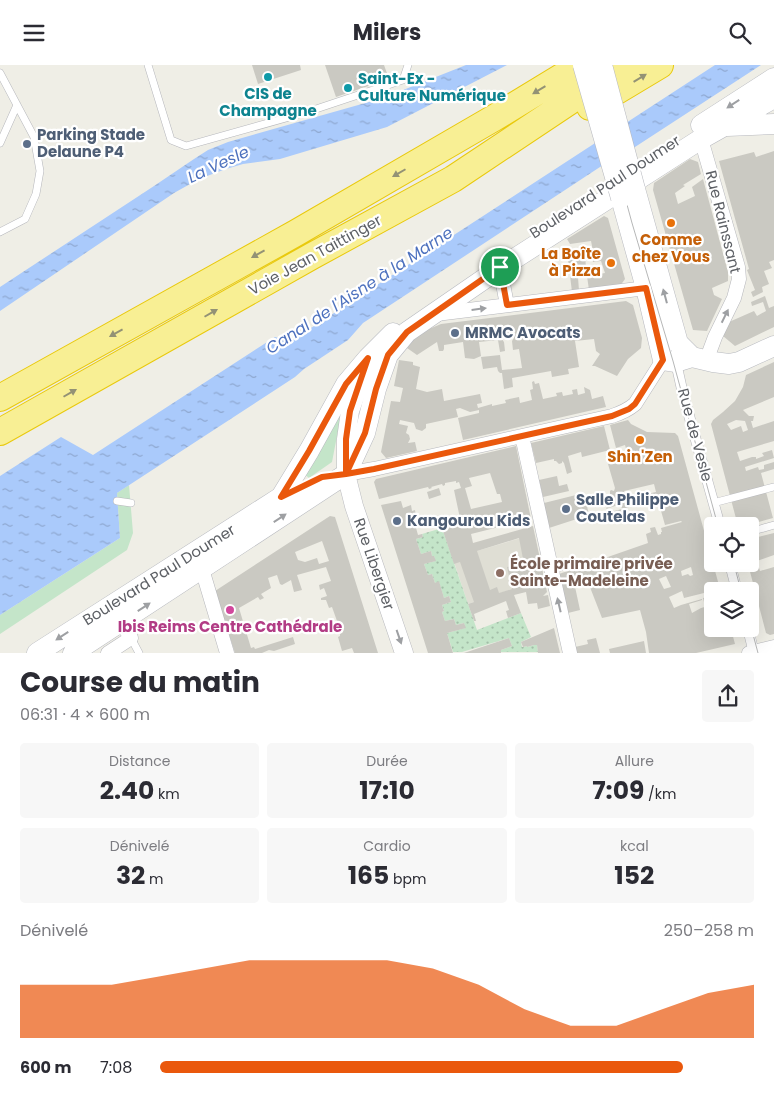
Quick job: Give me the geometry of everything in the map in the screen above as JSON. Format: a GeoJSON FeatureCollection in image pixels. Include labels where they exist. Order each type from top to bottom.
{"type":"FeatureCollection","features":[{"type":"Feature","properties":{"kind":"highway","name":"Voie Jean Taittinger"},"geometry":{"type":"LineString","coordinates":[[0,398],[296,233],[582,65]]}},
{"type":"Feature","properties":{"kind":"highway","name":"Voie Jean Taittinger"},"geometry":{"type":"LineString","coordinates":[[0,433],[312,255],[453,179],[624,65]]}},
{"type":"Feature","properties":{"kind":"highway"},"geometry":{"type":"LineString","coordinates":[[453,179],[523,148],[660,65]]}},
{"type":"Feature","properties":{"kind":"main road"},"geometry":{"type":"LineString","coordinates":[[582,65],[628,194]]}},
{"type":"Feature","properties":{"kind":"main road"},"geometry":{"type":"LineString","coordinates":[[602,65],[628,194]]}},
{"type":"Feature","properties":{"kind":"main road","name":"Boulevard Paul Doumer"},"geometry":{"type":"LineString","coordinates":[[74,653],[126,630],[202,569],[346,474],[365,433],[376,389],[388,355],[399,351],[407,332],[500,267],[723,126],[768,93],[774,78]]}},
{"type":"Feature","properties":{"kind":"main road","name":"Boulevard Paul Doumer"},"geometry":{"type":"LineString","coordinates":[[281,497],[346,384],[394,332],[543,227],[768,93]]}},
{"type":"Feature","properties":{"kind":"main road"},"geometry":{"type":"LineString","coordinates":[[723,126],[774,124]]}},
{"type":"Feature","properties":{"kind":"main road","name":"Rue de Vesle"},"geometry":{"type":"LineString","coordinates":[[628,194],[646,288],[683,357]]}},
{"type":"Feature","properties":{"kind":"main road","name":"Rue de Vesle"},"geometry":{"type":"LineString","coordinates":[[628,194],[683,357]]}},
{"type":"Feature","properties":{"kind":"main road"},"geometry":{"type":"LineString","coordinates":[[683,357],[729,364],[739,362],[774,346]]}},
{"type":"Feature","properties":{"kind":"main road","name":"Boulevard Paul Doumer"},"geometry":{"type":"LineString","coordinates":[[36,653],[281,497],[322,477],[346,474]]}},
{"type":"Feature","properties":{"kind":"street","name":"Rue Rainssant"},"geometry":{"type":"LineString","coordinates":[[346,474],[612,416],[629,409],[683,357],[715,337],[734,298],[739,279],[738,267],[701,139]]}},
{"type":"Feature","properties":{"kind":"street"},"geometry":{"type":"LineString","coordinates":[[500,267],[507,305]]}},
{"type":"Feature","properties":{"kind":"street"},"geometry":{"type":"LineString","coordinates":[[430,315],[646,288]]}},
{"type":"Feature","properties":{"kind":"street","name":"Rue de Vesle"},"geometry":{"type":"LineString","coordinates":[[683,357],[717,517]]}},
{"type":"Feature","properties":{"kind":"street","name":"Boulevard Paul Doumer"},"geometry":{"type":"LineString","coordinates":[[346,474],[346,439],[350,411],[368,358]]}},
{"type":"Feature","properties":{"kind":"street"},"geometry":{"type":"LineString","coordinates":[[522,436],[570,653]]}},
{"type":"Feature","properties":{"kind":"street","name":"Rue Libergier"},"geometry":{"type":"LineString","coordinates":[[346,474],[354,506],[404,653]]}},
{"type":"Feature","properties":{"kind":"street"},"geometry":{"type":"LineString","coordinates":[[202,569],[229,651]]}},
{"type":"Feature","properties":{"kind":"street","name":"Boulevard Paul Doumer"},"geometry":{"type":"LineString","coordinates":[[108,653],[126,630]]}},
{"type":"Feature","properties":{"kind":"street"},"geometry":{"type":"LineString","coordinates":[[752,637],[759,650]]}},
{"type":"Feature","properties":{"kind":"lane"},"geometry":{"type":"LineString","coordinates":[[148,65],[170,140],[186,146],[304,113],[403,80],[408,65]]}},
{"type":"Feature","properties":{"kind":"lane"},"geometry":{"type":"LineString","coordinates":[[0,74],[34,137],[40,171],[36,194],[25,219],[0,232]]}},
{"type":"Feature","properties":{"kind":"lane"},"geometry":{"type":"LineString","coordinates":[[0,143],[17,105]]}},
{"type":"Feature","properties":{"kind":"lane"},"geometry":{"type":"LineString","coordinates":[[713,503],[774,487]]}},
{"type":"Feature","properties":{"kind":"lane"},"geometry":{"type":"LineString","coordinates":[[117,501],[131,503]]}},
{"type":"Feature","properties":{"kind":"lane"},"geometry":{"type":"LineString","coordinates":[[759,529],[774,525]]}},
{"type":"Feature","properties":{"kind":"lane"},"geometry":{"type":"LineString","coordinates":[[552,570],[567,565]]}},
{"type":"Feature","properties":{"kind":"lane"},"geometry":{"type":"LineString","coordinates":[[126,630],[139,653]]}},
{"type":"Feature","properties":{"kind":"shaded area","name":"École primaire privée Sainte-Madeleine"},"geometry":{"type":"Polygon","coordinates":[[[534,534],[545,582],[512,589],[468,604],[452,556],[477,551],[534,534]]]}},
{"type":"Feature","properties":{"kind":"green space"},"geometry":{"type":"Polygon","coordinates":[[[342,410],[332,462],[309,478],[302,472],[342,410]]]}},
{"type":"Feature","properties":{"kind":"green space"},"geometry":{"type":"Polygon","coordinates":[[[129,485],[133,533],[127,550],[0,634],[0,615],[120,538],[117,493],[129,485]]]}},
{"type":"Feature","properties":{"kind":"green space"},"geometry":{"type":"Polygon","coordinates":[[[442,528],[477,630],[521,613],[531,637],[521,642],[522,647],[537,645],[538,652],[501,652],[501,650],[512,646],[509,638],[462,652],[453,652],[447,633],[465,628],[464,623],[456,625],[454,619],[445,621],[442,605],[451,602],[449,596],[444,598],[439,582],[435,583],[432,574],[428,575],[424,564],[435,561],[434,556],[432,556],[431,551],[421,554],[416,539],[423,537],[422,534],[442,528]]]}},
{"type":"Feature","properties":{"kind":"water","name":"La Vesle"},"geometry":{"type":"Polygon","coordinates":[[[466,65],[507,65],[387,127],[280,159],[243,164],[199,179],[174,193],[0,311],[0,287],[208,150],[228,142],[383,98],[466,65]]]}},
{"type":"Feature","properties":{"kind":"water"},"geometry":{"type":"Polygon","coordinates":[[[715,65],[761,65],[635,147],[600,167],[363,323],[348,340],[295,377],[117,493],[120,538],[0,615],[0,476],[61,437],[93,455],[275,337],[291,341],[715,65]]]}},
{"type":"Feature","properties":{"kind":"building","name":"CIS de Champagne"},"geometry":{"type":"Polygon","coordinates":[[[252,65],[300,65],[301,70],[258,84],[252,65]]]}},
{"type":"Feature","properties":{"kind":"building","name":"Saint-Ex - Culture Numérique"},"geometry":{"type":"Polygon","coordinates":[[[325,65],[384,65],[389,79],[336,97],[325,65]]]}},
{"type":"Feature","properties":{"kind":"building"},"geometry":{"type":"Polygon","coordinates":[[[774,151],[774,260],[769,262],[772,268],[764,271],[769,284],[762,287],[763,292],[753,297],[751,292],[755,290],[747,270],[749,269],[719,161],[754,152],[756,157],[774,151]]]}},
{"type":"Feature","properties":{"kind":"building"},"geometry":{"type":"Polygon","coordinates":[[[690,159],[698,162],[701,174],[683,185],[685,186],[675,193],[678,204],[695,196],[692,187],[703,179],[728,272],[728,281],[712,288],[714,295],[722,299],[707,331],[693,330],[653,190],[654,183],[690,159]]]}},
{"type":"Feature","properties":{"kind":"building"},"geometry":{"type":"Polygon","coordinates":[[[604,216],[608,218],[625,279],[620,286],[589,290],[587,276],[605,273],[601,261],[593,262],[592,256],[594,256],[591,241],[570,244],[567,239],[604,216]]]}},
{"type":"Feature","properties":{"kind":"building"},"geometry":{"type":"Polygon","coordinates":[[[585,257],[587,276],[578,277],[579,291],[572,292],[568,259],[585,257]]]}},
{"type":"Feature","properties":{"kind":"building"},"geometry":{"type":"Polygon","coordinates":[[[765,296],[769,308],[774,306],[774,327],[735,346],[723,336],[729,322],[754,311],[757,316],[766,311],[763,302],[752,306],[751,302],[765,296]]]}},
{"type":"Feature","properties":{"kind":"building"},"geometry":{"type":"Polygon","coordinates":[[[626,301],[633,305],[642,338],[641,348],[628,359],[617,376],[592,366],[600,354],[596,351],[594,339],[575,341],[579,367],[568,369],[569,374],[552,377],[551,371],[512,378],[513,387],[504,389],[502,373],[498,371],[497,367],[483,369],[481,357],[500,355],[502,370],[522,368],[519,349],[513,350],[512,341],[514,336],[501,338],[504,342],[505,351],[500,352],[498,340],[479,342],[481,356],[474,359],[465,358],[463,342],[444,345],[443,351],[439,351],[437,342],[417,355],[407,348],[415,337],[441,324],[626,301]]]}},
{"type":"Feature","properties":{"kind":"building"},"geometry":{"type":"Polygon","coordinates":[[[399,360],[413,362],[413,365],[420,367],[416,389],[427,392],[442,389],[444,401],[480,394],[482,403],[477,404],[478,408],[506,403],[505,400],[519,397],[520,403],[532,400],[530,390],[533,389],[532,382],[534,381],[535,384],[539,383],[543,399],[557,396],[556,393],[562,392],[563,396],[573,394],[572,390],[577,389],[578,395],[585,393],[584,387],[590,390],[592,399],[603,396],[606,407],[463,440],[458,418],[479,413],[479,410],[470,412],[460,408],[456,409],[458,417],[426,424],[426,428],[422,431],[416,429],[414,423],[400,420],[399,424],[408,426],[406,433],[410,439],[408,443],[415,442],[417,451],[386,458],[381,452],[391,401],[400,402],[403,388],[394,386],[399,360]]]}},
{"type":"Feature","properties":{"kind":"building"},"geometry":{"type":"Polygon","coordinates":[[[774,362],[774,397],[743,410],[749,416],[754,416],[753,421],[751,421],[753,428],[774,421],[774,441],[737,452],[740,461],[752,457],[756,457],[756,459],[764,456],[762,453],[772,450],[774,458],[745,467],[746,471],[758,467],[759,470],[764,469],[764,465],[774,462],[774,469],[761,473],[773,518],[759,522],[759,517],[736,517],[711,424],[713,420],[735,401],[743,387],[746,375],[774,362]],[[736,420],[727,424],[731,430],[741,426],[743,432],[748,430],[745,421],[736,420]]]}},
{"type":"Feature","properties":{"kind":"building"},"geometry":{"type":"Polygon","coordinates":[[[628,420],[631,424],[647,432],[675,433],[678,436],[704,531],[704,572],[715,572],[718,582],[704,582],[704,593],[684,598],[682,591],[669,597],[674,608],[702,599],[689,604],[692,613],[704,607],[704,637],[733,637],[735,644],[696,653],[649,653],[640,610],[602,618],[586,577],[574,582],[580,610],[568,613],[559,574],[648,543],[646,534],[651,532],[650,528],[655,527],[658,535],[662,532],[661,528],[682,522],[665,525],[658,500],[641,505],[638,496],[656,492],[654,484],[624,491],[630,507],[622,509],[621,504],[606,509],[611,498],[610,491],[614,491],[615,488],[608,464],[629,459],[625,445],[616,448],[610,425],[628,420]],[[691,567],[681,571],[682,576],[693,575],[691,567]],[[666,576],[659,579],[664,589],[671,587],[666,576]]]}},
{"type":"Feature","properties":{"kind":"building"},"geometry":{"type":"Polygon","coordinates":[[[604,426],[610,450],[582,457],[581,452],[568,456],[572,472],[567,474],[564,463],[562,461],[559,464],[554,459],[536,463],[531,443],[604,426]]]}},
{"type":"Feature","properties":{"kind":"building"},"geometry":{"type":"Polygon","coordinates":[[[516,446],[531,519],[471,534],[473,543],[533,526],[547,592],[543,596],[548,595],[550,606],[538,609],[537,603],[528,604],[526,592],[514,595],[521,613],[508,618],[506,611],[509,610],[506,601],[474,614],[476,621],[474,621],[468,604],[474,602],[460,562],[454,564],[442,528],[461,523],[454,490],[461,488],[459,482],[445,483],[443,486],[442,484],[429,489],[428,487],[379,499],[374,482],[376,479],[516,446]],[[490,473],[469,478],[472,486],[465,488],[471,509],[502,502],[500,494],[497,494],[490,473]],[[519,538],[477,551],[490,590],[497,587],[499,593],[512,589],[507,567],[524,564],[519,538]]]}},
{"type":"Feature","properties":{"kind":"building"},"geometry":{"type":"Polygon","coordinates":[[[557,476],[559,486],[567,484],[569,491],[543,497],[539,480],[557,476]]]}},
{"type":"Feature","properties":{"kind":"building"},"geometry":{"type":"Polygon","coordinates":[[[439,488],[441,495],[429,499],[427,492],[439,488]]]}},
{"type":"Feature","properties":{"kind":"building","name":"Salle Philippe Coutelas"},"geometry":{"type":"Polygon","coordinates":[[[584,493],[589,515],[549,528],[544,503],[584,493]]]}},
{"type":"Feature","properties":{"kind":"building"},"geometry":{"type":"Polygon","coordinates":[[[401,501],[403,508],[411,505],[412,511],[415,510],[416,516],[413,517],[418,535],[422,534],[423,537],[416,539],[421,554],[431,551],[436,561],[424,564],[428,575],[432,574],[435,583],[439,581],[444,598],[449,596],[451,602],[442,605],[445,621],[454,619],[456,625],[464,623],[466,628],[447,633],[453,653],[428,653],[381,505],[401,501]]]}},
{"type":"Feature","properties":{"kind":"building"},"geometry":{"type":"Polygon","coordinates":[[[622,509],[625,516],[598,523],[595,516],[622,509]]]}},
{"type":"Feature","properties":{"kind":"building"},"geometry":{"type":"Polygon","coordinates":[[[330,516],[335,517],[378,653],[354,653],[352,648],[342,651],[338,637],[343,632],[339,621],[337,621],[332,607],[329,608],[326,600],[321,600],[321,598],[327,596],[324,588],[320,590],[319,585],[331,581],[326,567],[297,575],[302,590],[294,592],[291,580],[282,585],[277,575],[268,578],[271,588],[261,594],[264,598],[260,600],[258,597],[239,608],[251,648],[254,647],[255,649],[293,637],[295,644],[274,651],[235,653],[215,591],[330,516]],[[322,541],[295,552],[298,560],[305,562],[317,558],[319,564],[329,561],[322,541]]]}},
{"type":"Feature","properties":{"kind":"building"},"geometry":{"type":"Polygon","coordinates":[[[774,533],[774,555],[759,560],[759,537],[774,533]]]}},
{"type":"Feature","properties":{"kind":"building"},"geometry":{"type":"Polygon","coordinates":[[[774,567],[774,634],[766,633],[759,606],[759,582],[753,582],[750,572],[759,572],[759,568],[760,571],[774,567]]]}},
{"type":"Feature","properties":{"kind":"building"},"geometry":{"type":"Polygon","coordinates":[[[554,628],[560,653],[538,653],[537,645],[523,647],[521,642],[554,628]]]}},
{"type":"Feature","properties":{"kind":"building"},"geometry":{"type":"Polygon","coordinates":[[[509,638],[512,646],[501,650],[501,653],[464,653],[509,638]]]}},
{"type":"Feature","properties":{"kind":"building"},"geometry":{"type":"Polygon","coordinates":[[[596,638],[600,653],[576,653],[575,647],[588,644],[587,640],[596,638]]]}},
{"type":"Feature","properties":{"kind":"building"},"geometry":{"type":"Polygon","coordinates":[[[644,641],[646,653],[610,653],[609,649],[644,641]]]}},
{"type":"Feature","properties":{"kind":"tram line"},"geometry":{"type":"LineString","coordinates":[[589,65],[716,517]]}},
{"type":"Feature","properties":{"kind":"tram line"},"geometry":{"type":"LineString","coordinates":[[736,572],[739,582]]}},
{"type":"Feature","properties":{"kind":"tram line"},"geometry":{"type":"LineString","coordinates":[[754,637],[758,653]]}},
{"type":"Feature","properties":{"kind":"place","name":"CIS de Champagne"},"geometry":{"type":"Point","coordinates":[268,77]}},
{"type":"Feature","properties":{"kind":"place","name":"Saint-Ex - Culture Numérique"},"geometry":{"type":"Point","coordinates":[348,88]}},
{"type":"Feature","properties":{"kind":"place","name":"Parking Stade Delaune P4"},"geometry":{"type":"Point","coordinates":[27,144]}},
{"type":"Feature","properties":{"kind":"place","name":"Comme chez Vous"},"geometry":{"type":"Point","coordinates":[671,223]}},
{"type":"Feature","properties":{"kind":"place","name":"La Boîte à Pizza"},"geometry":{"type":"Point","coordinates":[611,263]}},
{"type":"Feature","properties":{"kind":"place","name":"MRMC Avocats"},"geometry":{"type":"Point","coordinates":[455,333]}},
{"type":"Feature","properties":{"kind":"place","name":"Shin'Zen"},"geometry":{"type":"Point","coordinates":[640,440]}},
{"type":"Feature","properties":{"kind":"place","name":"Salle Philippe Coutelas"},"geometry":{"type":"Point","coordinates":[566,509]}},
{"type":"Feature","properties":{"kind":"place","name":"Kangourou Kids"},"geometry":{"type":"Point","coordinates":[397,521]}},
{"type":"Feature","properties":{"kind":"place","name":"École primaire privée Sainte-Madeleine"},"geometry":{"type":"Point","coordinates":[500,573]}},
{"type":"Feature","properties":{"kind":"place","name":"Ibis Reims Centre Cathédrale"},"geometry":{"type":"Point","coordinates":[230,610]}},
{"type":"Feature","properties":{"kind":"route"},"geometry":{"type":"LineString","coordinates":[[500,267],[407,332],[388,355],[376,389],[365,433],[346,474],[346,439],[350,411],[368,358],[346,384],[281,497],[322,477],[346,474],[374,469],[612,416],[622,413],[635,404],[663,360],[646,288],[507,305],[500,267]]}},
{"type":"Feature","properties":{"kind":"water label","name":"Canal de l'Aisne à la Marne"},"geometry":{"type":"Point","coordinates":[359,290]}}]}
